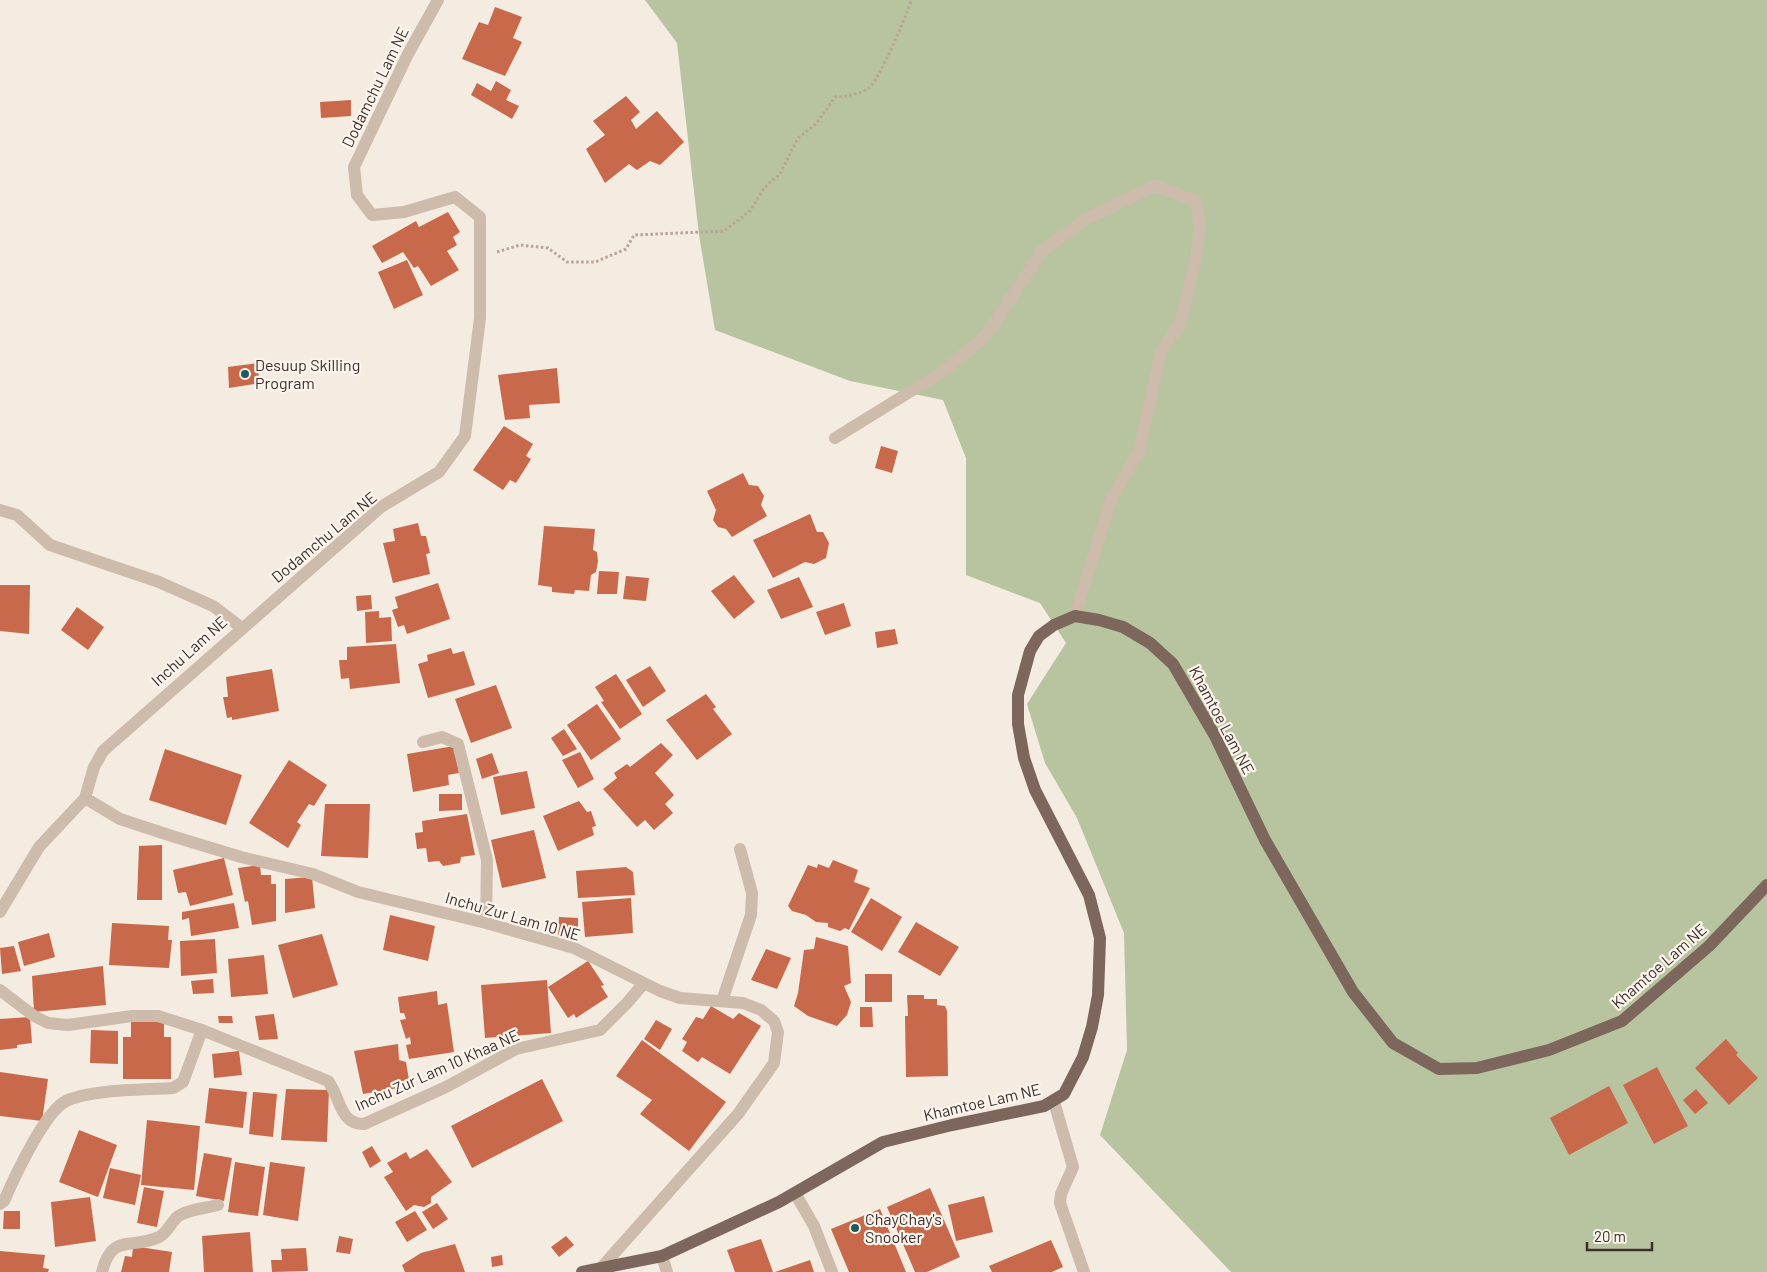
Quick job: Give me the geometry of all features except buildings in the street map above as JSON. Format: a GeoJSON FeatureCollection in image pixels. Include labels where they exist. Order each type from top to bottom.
{"type":"FeatureCollection","features":[{"type":"Feature","properties":{"kind":"main road","name":"Khamtoe Lam NE"},"geometry":{"type":"LineString","coordinates":[[582,1272],[662,1256],[795,1193],[883,1142],[952,1125],[1044,1106],[1054,1102],[1064,1094],[1074,1076],[1092,1027],[1098,995],[1100,938],[1089,895],[1035,790],[1026,766],[1018,724],[1018,696],[1030,651],[1039,636],[1054,625],[1075,616],[1123,627],[1150,643],[1173,664],[1215,736],[1265,840],[1353,992],[1392,1043],[1439,1069],[1477,1068],[1548,1050],[1622,1022],[1709,946],[1767,885]]}},
{"type":"Feature","properties":{"kind":"street","name":"Dodamchu Lam NE"},"geometry":{"type":"LineString","coordinates":[[242,628],[381,507],[439,472],[465,436],[480,318],[480,217],[455,197],[404,212],[372,215],[357,195],[354,167],[408,54],[438,0]]}},
{"type":"Feature","properties":{"kind":"street"},"geometry":{"type":"LineString","coordinates":[[835,438],[942,372],[986,336],[1042,251],[1086,220],[1155,186],[1196,201],[1200,226],[1196,258],[1180,324],[1162,351],[1138,452],[1111,499],[1075,616]]}},
{"type":"Feature","properties":{"kind":"street","name":"Inchu Lam NE"},"geometry":{"type":"LineString","coordinates":[[0,510],[17,515],[50,545],[159,582],[213,606],[242,628],[103,751],[94,767],[85,798],[39,846],[0,912]]}},
{"type":"Feature","properties":{"kind":"street"},"geometry":{"type":"LineString","coordinates":[[423,742],[442,737],[458,744],[487,860],[486,923]]}},
{"type":"Feature","properties":{"kind":"street","name":"Inchu Zur Lam 10 NE"},"geometry":{"type":"LineString","coordinates":[[85,798],[120,819],[175,837],[241,857],[313,874],[358,892],[486,923],[574,948],[660,991],[680,998],[743,1003],[761,1010],[774,1021],[778,1032],[778,1046],[774,1063],[738,1114],[601,1268]]}},
{"type":"Feature","properties":{"kind":"street"},"geometry":{"type":"LineString","coordinates":[[722,1001],[750,915],[752,893],[740,849]]}},
{"type":"Feature","properties":{"kind":"street","name":"Inchu Zur Lam 10 Khaa NE"},"geometry":{"type":"LineString","coordinates":[[0,990],[34,1016],[48,1023],[68,1025],[132,1016],[158,1016],[202,1030],[328,1081],[336,1092],[346,1118],[354,1124],[364,1124],[446,1087],[516,1049],[600,1030],[628,1004],[644,983]]}},
{"type":"Feature","properties":{"kind":"street"},"geometry":{"type":"LineString","coordinates":[[0,1204],[4,1201],[49,1115],[64,1101],[81,1095],[173,1088],[183,1082],[202,1030]]}},
{"type":"Feature","properties":{"kind":"street"},"geometry":{"type":"LineString","coordinates":[[1054,1102],[1073,1167],[1061,1194],[1060,1203],[1084,1272]]}},
{"type":"Feature","properties":{"kind":"street"},"geometry":{"type":"LineString","coordinates":[[795,1193],[814,1226],[832,1272]]}},
{"type":"Feature","properties":{"kind":"street"},"geometry":{"type":"LineString","coordinates":[[102,1272],[109,1254],[119,1244],[150,1241],[162,1236],[179,1215],[218,1205]]}},
{"type":"Feature","properties":{"kind":"street"},"geometry":{"type":"LineString","coordinates":[[662,1256],[668,1272]]}},
{"type":"Feature","properties":{"kind":"path"},"geometry":{"type":"LineString","coordinates":[[480,257],[520,245],[548,248],[567,262],[596,262],[626,249],[634,235],[724,230],[750,211],[764,188],[780,174],[798,138],[816,124],[835,97],[853,96],[871,87],[908,15],[911,0]]}},
{"type":"Feature","properties":{"kind":"green space"},"geometry":{"type":"Polygon","coordinates":[[[645,0],[1767,0],[1767,1272],[1231,1272],[1100,1135],[1127,1050],[1124,933],[1077,818],[1045,763],[1027,704],[1066,643],[1040,603],[966,575],[966,458],[943,400],[850,381],[715,330],[699,235],[677,43],[645,0]]]}},
{"type":"Feature","properties":{"kind":"place","name":"Desuup Skilling Program"},"geometry":{"type":"Point","coordinates":[245,374]}},
{"type":"Feature","properties":{"kind":"place","name":"ChayChay's Snooker"},"geometry":{"type":"Point","coordinates":[855,1228]}}]}
